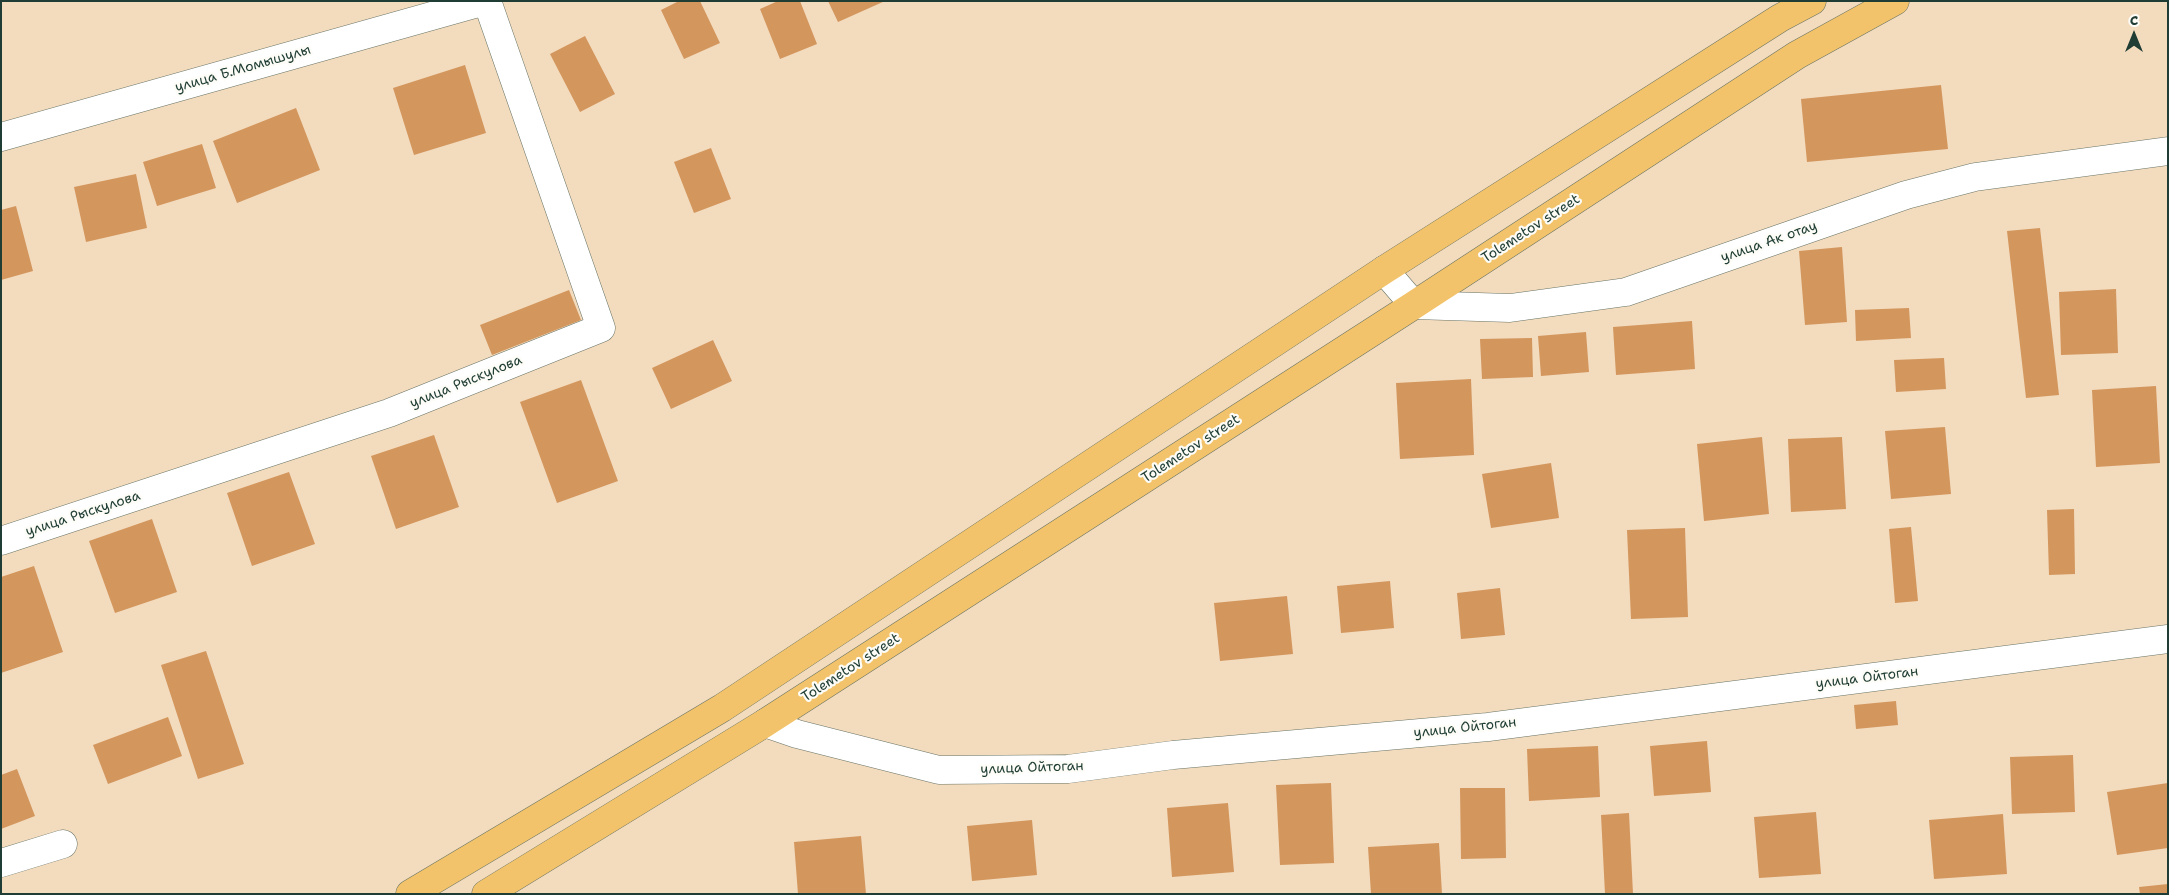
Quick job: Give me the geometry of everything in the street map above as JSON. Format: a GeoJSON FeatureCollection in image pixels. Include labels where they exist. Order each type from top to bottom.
{"type":"FeatureCollection","features":[{"type":"Feature","properties":{"kind":"main road"},"geometry":{"type":"LineString","coordinates":[[410,894],[722,708],[1384,270],[1771,24],[1812,1]]}},
{"type":"Feature","properties":{"kind":"main road","name":"Tolemetov street"},"geometry":{"type":"LineString","coordinates":[[486,894],[765,723],[1798,55],[1895,1]]}},
{"type":"Feature","properties":{"kind":"street","name":"улица Б.Момышулы"},"geometry":{"type":"LineString","coordinates":[[1,137],[486,1]]}},
{"type":"Feature","properties":{"kind":"street","name":"улица Рыскулова"},"geometry":{"type":"LineString","coordinates":[[1,541],[389,413],[601,328],[486,1]]}},
{"type":"Feature","properties":{"kind":"street","name":"улица Ак отау"},"geometry":{"type":"LineString","coordinates":[[1414,305],[1510,308],[1626,292],[1906,195],[1975,177],[2168,152]]}},
{"type":"Feature","properties":{"kind":"street"},"geometry":{"type":"LineString","coordinates":[[1384,270],[1414,305]]}},
{"type":"Feature","properties":{"kind":"street","name":"улица Ойтоган"},"geometry":{"type":"LineString","coordinates":[[765,723],[797,734],[939,770],[1068,769],[1173,755],[1488,727],[2168,639]]}},
{"type":"Feature","properties":{"kind":"street"},"geometry":{"type":"LineString","coordinates":[[1,863],[63,844]]}},
{"type":"Feature","properties":{"kind":"building"},"geometry":{"type":"Polygon","coordinates":[[[679,1],[700,1],[720,43],[684,59],[661,10],[679,1]]]}},
{"type":"Feature","properties":{"kind":"building"},"geometry":{"type":"Polygon","coordinates":[[[778,1],[800,1],[817,44],[780,59],[760,9],[778,1]]]}},
{"type":"Feature","properties":{"kind":"building"},"geometry":{"type":"Polygon","coordinates":[[[828,1],[885,1],[838,22],[828,1]]]}},
{"type":"Feature","properties":{"kind":"building"},"geometry":{"type":"Polygon","coordinates":[[[585,36],[615,94],[580,112],[550,54],[585,36]]]}},
{"type":"Feature","properties":{"kind":"building"},"geometry":{"type":"Polygon","coordinates":[[[465,65],[486,133],[414,155],[393,88],[465,65]]]}},
{"type":"Feature","properties":{"kind":"building"},"geometry":{"type":"Polygon","coordinates":[[[1941,85],[1948,149],[1807,162],[1801,99],[1941,85]]]}},
{"type":"Feature","properties":{"kind":"building"},"geometry":{"type":"Polygon","coordinates":[[[296,108],[320,170],[237,203],[213,141],[296,108]]]}},
{"type":"Feature","properties":{"kind":"building"},"geometry":{"type":"Polygon","coordinates":[[[202,144],[216,188],[157,206],[143,162],[202,144]]]}},
{"type":"Feature","properties":{"kind":"building"},"geometry":{"type":"Polygon","coordinates":[[[711,148],[731,199],[694,213],[674,162],[711,148]]]}},
{"type":"Feature","properties":{"kind":"building"},"geometry":{"type":"Polygon","coordinates":[[[136,174],[147,228],[86,242],[74,187],[136,174]]]}},
{"type":"Feature","properties":{"kind":"building"},"geometry":{"type":"Polygon","coordinates":[[[16,206],[33,271],[1,280],[1,210],[16,206]]]}},
{"type":"Feature","properties":{"kind":"building"},"geometry":{"type":"Polygon","coordinates":[[[2040,228],[2059,395],[2026,398],[2007,231],[2040,228]]]}},
{"type":"Feature","properties":{"kind":"building"},"geometry":{"type":"Polygon","coordinates":[[[1842,247],[1847,322],[1805,325],[1799,251],[1842,247]]]}},
{"type":"Feature","properties":{"kind":"building"},"geometry":{"type":"Polygon","coordinates":[[[2116,289],[2118,353],[2061,355],[2059,292],[2116,289]]]}},
{"type":"Feature","properties":{"kind":"building"},"geometry":{"type":"Polygon","coordinates":[[[569,290],[581,320],[492,355],[480,325],[569,290]]]}},
{"type":"Feature","properties":{"kind":"building"},"geometry":{"type":"Polygon","coordinates":[[[1909,308],[1911,338],[1856,341],[1855,310],[1909,308]]]}},
{"type":"Feature","properties":{"kind":"building"},"geometry":{"type":"Polygon","coordinates":[[[1692,321],[1695,369],[1616,375],[1613,327],[1692,321]]]}},
{"type":"Feature","properties":{"kind":"building"},"geometry":{"type":"Polygon","coordinates":[[[1586,332],[1589,372],[1541,376],[1538,336],[1586,332]]]}},
{"type":"Feature","properties":{"kind":"building"},"geometry":{"type":"Polygon","coordinates":[[[1532,338],[1533,377],[1482,379],[1480,339],[1532,338]]]}},
{"type":"Feature","properties":{"kind":"building"},"geometry":{"type":"Polygon","coordinates":[[[713,340],[732,381],[671,409],[652,368],[713,340]]]}},
{"type":"Feature","properties":{"kind":"building"},"geometry":{"type":"Polygon","coordinates":[[[1944,358],[1946,389],[1896,392],[1894,360],[1944,358]]]}},
{"type":"Feature","properties":{"kind":"building"},"geometry":{"type":"Polygon","coordinates":[[[1471,379],[1474,455],[1400,459],[1396,383],[1471,379]]]}},
{"type":"Feature","properties":{"kind":"building"},"geometry":{"type":"Polygon","coordinates":[[[581,380],[618,481],[557,503],[520,402],[581,380]]]}},
{"type":"Feature","properties":{"kind":"building"},"geometry":{"type":"Polygon","coordinates":[[[2156,386],[2160,463],[2096,467],[2092,390],[2156,386]]]}},
{"type":"Feature","properties":{"kind":"building"},"geometry":{"type":"Polygon","coordinates":[[[1945,427],[1951,494],[1891,499],[1885,431],[1945,427]]]}},
{"type":"Feature","properties":{"kind":"building"},"geometry":{"type":"Polygon","coordinates":[[[434,435],[459,507],[396,529],[371,456],[434,435]]]}},
{"type":"Feature","properties":{"kind":"building"},"geometry":{"type":"Polygon","coordinates":[[[1762,437],[1769,514],[1704,521],[1697,444],[1762,437]]]}},
{"type":"Feature","properties":{"kind":"building"},"geometry":{"type":"Polygon","coordinates":[[[1842,437],[1846,509],[1791,512],[1788,439],[1842,437]]]}},
{"type":"Feature","properties":{"kind":"building"},"geometry":{"type":"Polygon","coordinates":[[[1551,463],[1559,518],[1491,528],[1482,474],[1551,463]]]}},
{"type":"Feature","properties":{"kind":"building"},"geometry":{"type":"Polygon","coordinates":[[[289,472],[315,544],[252,566],[227,493],[289,472]]]}},
{"type":"Feature","properties":{"kind":"building"},"geometry":{"type":"Polygon","coordinates":[[[2074,509],[2075,574],[2049,575],[2047,510],[2074,509]]]}},
{"type":"Feature","properties":{"kind":"building"},"geometry":{"type":"Polygon","coordinates":[[[152,519],[177,592],[115,613],[89,541],[152,519]]]}},
{"type":"Feature","properties":{"kind":"building"},"geometry":{"type":"Polygon","coordinates":[[[1911,527],[1918,601],[1895,603],[1889,529],[1911,527]]]}},
{"type":"Feature","properties":{"kind":"building"},"geometry":{"type":"Polygon","coordinates":[[[1685,528],[1688,617],[1631,619],[1627,530],[1685,528]]]}},
{"type":"Feature","properties":{"kind":"building"},"geometry":{"type":"Polygon","coordinates":[[[34,566],[63,652],[1,673],[1,577],[34,566]]]}},
{"type":"Feature","properties":{"kind":"building"},"geometry":{"type":"Polygon","coordinates":[[[1390,581],[1394,628],[1341,633],[1337,586],[1390,581]]]}},
{"type":"Feature","properties":{"kind":"building"},"geometry":{"type":"Polygon","coordinates":[[[1500,588],[1505,635],[1461,639],[1457,593],[1500,588]]]}},
{"type":"Feature","properties":{"kind":"building"},"geometry":{"type":"Polygon","coordinates":[[[1287,596],[1293,654],[1220,661],[1214,603],[1287,596]]]}},
{"type":"Feature","properties":{"kind":"building"},"geometry":{"type":"Polygon","coordinates":[[[206,651],[244,764],[198,779],[161,665],[206,651]]]}},
{"type":"Feature","properties":{"kind":"building"},"geometry":{"type":"Polygon","coordinates":[[[1896,701],[1898,725],[1856,729],[1854,705],[1896,701]]]}},
{"type":"Feature","properties":{"kind":"building"},"geometry":{"type":"Polygon","coordinates":[[[168,717],[182,756],[108,784],[93,745],[168,717]]]}},
{"type":"Feature","properties":{"kind":"building"},"geometry":{"type":"Polygon","coordinates":[[[1707,741],[1711,792],[1654,796],[1650,746],[1707,741]]]}},
{"type":"Feature","properties":{"kind":"building"},"geometry":{"type":"Polygon","coordinates":[[[1598,746],[1600,797],[1529,801],[1527,749],[1598,746]]]}},
{"type":"Feature","properties":{"kind":"building"},"geometry":{"type":"Polygon","coordinates":[[[2073,755],[2075,812],[2012,814],[2010,757],[2073,755]]]}},
{"type":"Feature","properties":{"kind":"building"},"geometry":{"type":"Polygon","coordinates":[[[17,769],[35,816],[1,829],[1,775],[17,769]]]}},
{"type":"Feature","properties":{"kind":"building"},"geometry":{"type":"Polygon","coordinates":[[[1331,783],[1334,863],[1280,865],[1276,785],[1331,783]]]}},
{"type":"Feature","properties":{"kind":"building"},"geometry":{"type":"Polygon","coordinates":[[[2168,783],[2168,848],[2117,855],[2107,792],[2168,783]]]}},
{"type":"Feature","properties":{"kind":"building"},"geometry":{"type":"Polygon","coordinates":[[[1460,788],[1505,788],[1506,858],[1461,859],[1460,788]]]}},
{"type":"Feature","properties":{"kind":"building"},"geometry":{"type":"Polygon","coordinates":[[[1228,803],[1234,872],[1172,877],[1167,808],[1228,803]]]}},
{"type":"Feature","properties":{"kind":"building"},"geometry":{"type":"Polygon","coordinates":[[[1816,812],[1821,874],[1759,878],[1754,817],[1816,812]]]}},
{"type":"Feature","properties":{"kind":"building"},"geometry":{"type":"Polygon","coordinates":[[[1629,813],[1633,894],[1605,894],[1601,815],[1629,813]]]}},
{"type":"Feature","properties":{"kind":"building"},"geometry":{"type":"Polygon","coordinates":[[[2003,814],[2007,874],[1934,879],[1929,820],[2003,814]]]}},
{"type":"Feature","properties":{"kind":"building"},"geometry":{"type":"Polygon","coordinates":[[[1032,820],[1037,875],[972,881],[967,826],[1032,820]]]}},
{"type":"Feature","properties":{"kind":"building"},"geometry":{"type":"Polygon","coordinates":[[[861,836],[866,894],[798,894],[794,842],[861,836]]]}},
{"type":"Feature","properties":{"kind":"building"},"geometry":{"type":"Polygon","coordinates":[[[1439,843],[1442,894],[1371,894],[1368,847],[1439,843]]]}},
{"type":"Feature","properties":{"kind":"building"},"geometry":{"type":"Polygon","coordinates":[[[2168,884],[2168,894],[2140,894],[2139,887],[2168,884]]]}}]}
